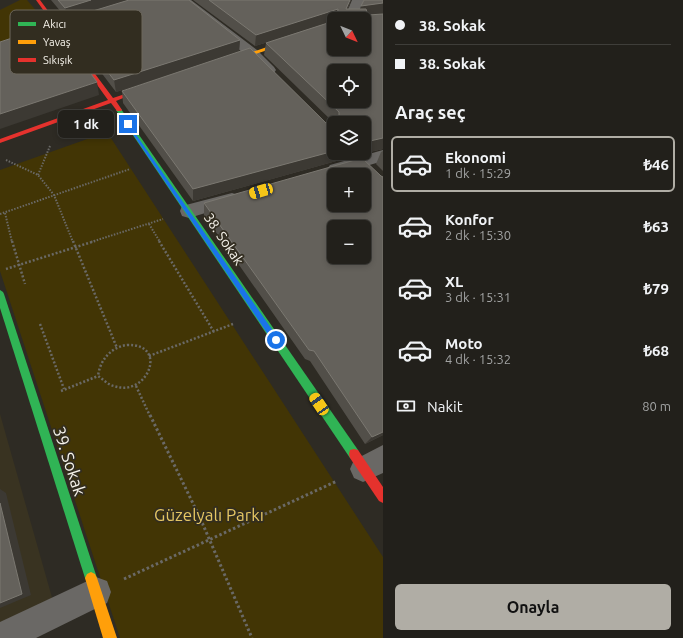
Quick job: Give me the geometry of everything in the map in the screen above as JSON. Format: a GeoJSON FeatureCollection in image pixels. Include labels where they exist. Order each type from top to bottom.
{"type":"FeatureCollection","features":[{"type":"Feature","properties":{"kind":"street","name":"38. Sokak"},"geometry":{"type":"LineString","coordinates":[[38,0],[45,10]]}},
{"type":"Feature","properties":{"kind":"street"},"geometry":{"type":"LineString","coordinates":[[116,10],[148,0]]}},
{"type":"Feature","properties":{"kind":"street"},"geometry":{"type":"LineString","coordinates":[[183,0],[252,53],[280,80]]}},
{"type":"Feature","properties":{"kind":"street"},"geometry":{"type":"LineString","coordinates":[[353,12],[358,0]]}},
{"type":"Feature","properties":{"kind":"street"},"geometry":{"type":"LineString","coordinates":[[216,65],[327,28]]}},
{"type":"Feature","properties":{"kind":"street","name":"38. Sokak"},"geometry":{"type":"LineString","coordinates":[[92,74],[189,211],[258,314],[373,463],[383,497]]}},
{"type":"Feature","properties":{"kind":"street"},"geometry":{"type":"LineString","coordinates":[[0,141],[134,93]]}},
{"type":"Feature","properties":{"kind":"street"},"geometry":{"type":"LineString","coordinates":[[317,175],[363,163],[383,155]]}},
{"type":"Feature","properties":{"kind":"street"},"geometry":{"type":"LineString","coordinates":[[189,211],[249,194]]}},
{"type":"Feature","properties":{"kind":"street","name":"39. Sokak"},"geometry":{"type":"LineString","coordinates":[[0,294],[110,638]]}},
{"type":"Feature","properties":{"kind":"street"},"geometry":{"type":"LineString","coordinates":[[2,638],[96,592]]}},
{"type":"Feature","properties":{"kind":"path"},"geometry":{"type":"LineString","coordinates":[[0,158],[38,175],[54,195],[117,348]]}},
{"type":"Feature","properties":{"kind":"path"},"geometry":{"type":"LineString","coordinates":[[0,214],[153,160]]}},
{"type":"Feature","properties":{"kind":"path"},"geometry":{"type":"LineString","coordinates":[[0,271],[189,211]]}},
{"type":"Feature","properties":{"kind":"path"},"geometry":{"type":"LineString","coordinates":[[5,213],[18,265],[26,287]]}},
{"type":"Feature","properties":{"kind":"path"},"geometry":{"type":"LineString","coordinates":[[149,224],[214,332]]}},
{"type":"Feature","properties":{"kind":"path"},"geometry":{"type":"LineString","coordinates":[[149,356],[258,314]]}},
{"type":"Feature","properties":{"kind":"path"},"geometry":{"type":"LineString","coordinates":[[40,323],[64,389]]}},
{"type":"Feature","properties":{"kind":"path"},"geometry":{"type":"LineString","coordinates":[[129,344],[142,346],[148,352],[151,366],[146,378],[136,386],[121,389],[106,384],[98,376],[99,367],[104,356],[117,348],[129,344]]}},
{"type":"Feature","properties":{"kind":"path"},"geometry":{"type":"LineString","coordinates":[[34,402],[98,376]]}},
{"type":"Feature","properties":{"kind":"path"},"geometry":{"type":"LineString","coordinates":[[136,386],[210,540],[252,638]]}},
{"type":"Feature","properties":{"kind":"path"},"geometry":{"type":"LineString","coordinates":[[96,592],[373,463]]}},
{"type":"Feature","properties":{"kind":"shaded area"},"geometry":{"type":"Polygon","coordinates":[[[0,414],[53,601],[0,626],[0,414]]]}},
{"type":"Feature","properties":{"kind":"green space"},"geometry":{"type":"Polygon","coordinates":[[[20,0],[27,0],[36,10],[10,10],[10,42],[0,45],[0,10],[20,0]]]}},
{"type":"Feature","properties":{"kind":"green space","name":"Güzelyalı Parkı"},"geometry":{"type":"Polygon","coordinates":[[[107,132],[383,557],[383,638],[120,638],[0,271],[0,170],[107,132]]]}},
{"type":"Feature","properties":{"kind":"building"},"geometry":{"type":"Polygon","coordinates":[[[58,0],[91,0],[65,8],[58,0]]]}},
{"type":"Feature","properties":{"kind":"building"},"geometry":{"type":"Polygon","coordinates":[[[129,0],[189,0],[240,40],[142,71],[142,10],[96,10],[129,0]]]}},
{"type":"Feature","properties":{"kind":"building"},"geometry":{"type":"Polygon","coordinates":[[[209,0],[350,0],[346,9],[366,9],[367,12],[338,12],[338,9],[256,35],[209,0]]]}},
{"type":"Feature","properties":{"kind":"building"},"geometry":{"type":"Polygon","coordinates":[[[364,0],[383,0],[383,3],[361,6],[364,0]]]}},
{"type":"Feature","properties":{"kind":"building"},"geometry":{"type":"Polygon","coordinates":[[[383,14],[383,138],[371,141],[371,116],[339,116],[339,112],[335,108],[371,108],[371,64],[327,64],[327,101],[266,43],[327,23],[327,56],[371,56],[371,15],[383,14]]]}},
{"type":"Feature","properties":{"kind":"building"},"geometry":{"type":"Polygon","coordinates":[[[10,39],[10,74],[91,74],[97,82],[0,114],[0,42],[10,39]]]}},
{"type":"Feature","properties":{"kind":"building"},"geometry":{"type":"Polygon","coordinates":[[[250,48],[327,124],[327,153],[193,189],[122,91],[250,48]]]}},
{"type":"Feature","properties":{"kind":"building"},"geometry":{"type":"Polygon","coordinates":[[[109,74],[133,74],[114,80],[109,74]]]}},
{"type":"Feature","properties":{"kind":"building"},"geometry":{"type":"Polygon","coordinates":[[[355,160],[364,160],[383,177],[383,432],[372,437],[314,351],[309,350],[204,203],[355,160]]]}},
{"type":"Feature","properties":{"kind":"building"},"geometry":{"type":"Polygon","coordinates":[[[0,503],[22,594],[0,603],[0,503]]]}},
{"type":"Feature","properties":{"kind":"traffic: fast"},"geometry":{"type":"LineString","coordinates":[[119,110],[354,454]]}},
{"type":"Feature","properties":{"kind":"traffic: fast"},"geometry":{"type":"LineString","coordinates":[[0,294],[91,578]]}},
{"type":"Feature","properties":{"kind":"traffic: slow"},"geometry":{"type":"LineString","coordinates":[[226,62],[327,28]]}},
{"type":"Feature","properties":{"kind":"traffic: slow"},"geometry":{"type":"LineString","coordinates":[[91,578],[110,638]]}},
{"type":"Feature","properties":{"kind":"traffic: jam"},"geometry":{"type":"LineString","coordinates":[[38,0],[45,10]]}},
{"type":"Feature","properties":{"kind":"traffic: jam"},"geometry":{"type":"LineString","coordinates":[[92,74],[119,110]]}},
{"type":"Feature","properties":{"kind":"traffic: jam"},"geometry":{"type":"LineString","coordinates":[[0,141],[125,96]]}},
{"type":"Feature","properties":{"kind":"traffic: jam"},"geometry":{"type":"LineString","coordinates":[[354,454],[383,497]]}},
{"type":"Feature","properties":{"kind":"route"},"geometry":{"type":"LineString","coordinates":[[128,124],[276,340]]}}]}
